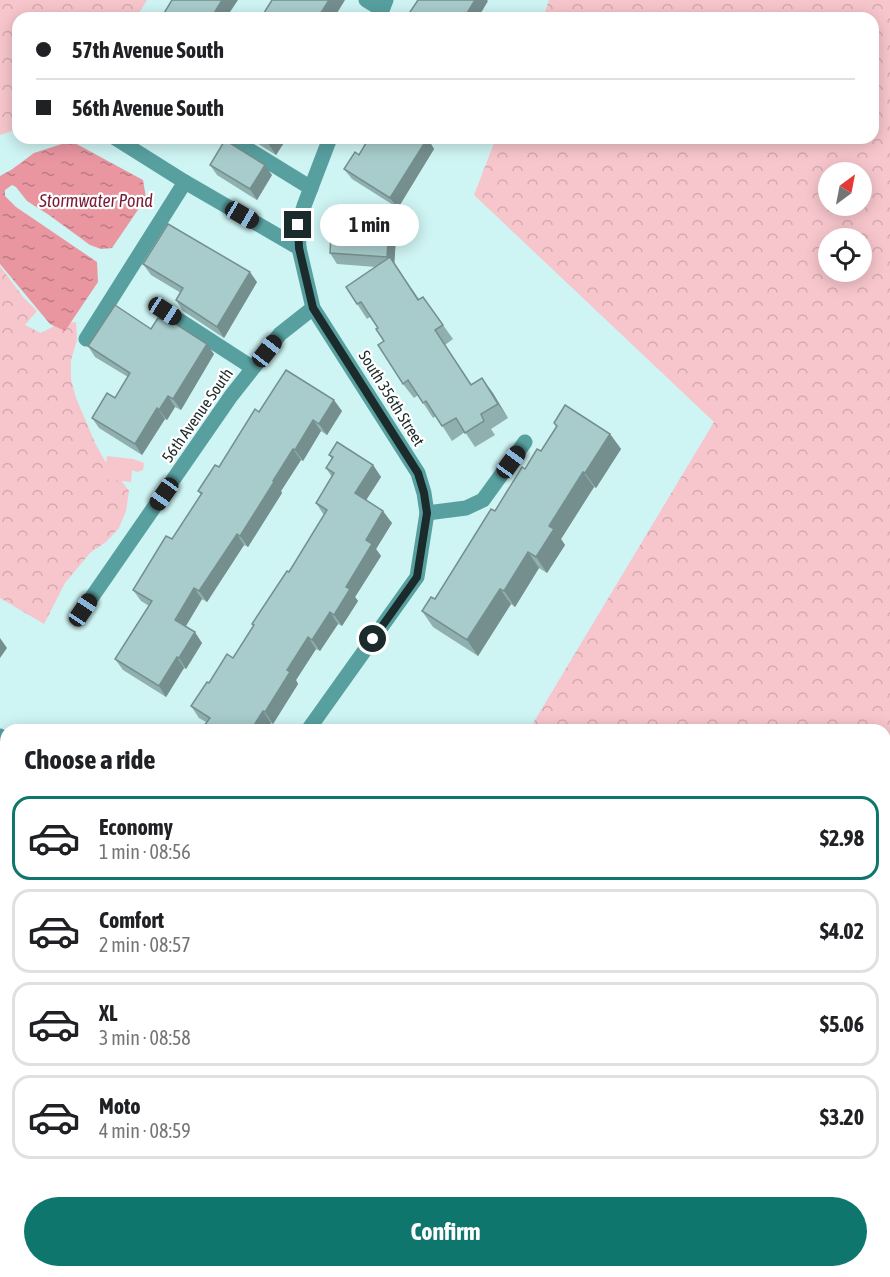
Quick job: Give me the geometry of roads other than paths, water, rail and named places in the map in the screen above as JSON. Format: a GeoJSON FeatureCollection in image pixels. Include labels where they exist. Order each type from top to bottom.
{"type":"FeatureCollection","features":[{"type":"Feature","properties":{"kind":"street"},"geometry":{"type":"LineString","coordinates":[[366,0],[382,10]]}},
{"type":"Feature","properties":{"kind":"street"},"geometry":{"type":"LineString","coordinates":[[125,144],[299,248]]}},
{"type":"Feature","properties":{"kind":"street"},"geometry":{"type":"LineString","coordinates":[[240,144],[311,188]]}},
{"type":"Feature","properties":{"kind":"street"},"geometry":{"type":"LineString","coordinates":[[313,308],[299,248],[298,225],[328,144]]}},
{"type":"Feature","properties":{"kind":"street"},"geometry":{"type":"LineString","coordinates":[[86,339],[185,182]]}},
{"type":"Feature","properties":{"kind":"street","name":"56th Avenue South"},"geometry":{"type":"LineString","coordinates":[[83,610],[231,396],[280,334],[313,308]]}},
{"type":"Feature","properties":{"kind":"street","name":"South 356th Street"},"geometry":{"type":"LineString","coordinates":[[313,308],[418,473],[427,513]]}},
{"type":"Feature","properties":{"kind":"street"},"geometry":{"type":"LineString","coordinates":[[165,311],[253,368]]}},
{"type":"Feature","properties":{"kind":"street"},"geometry":{"type":"LineString","coordinates":[[312,724],[417,577],[427,513],[466,508],[483,500],[525,442]]}},
{"type":"Feature","properties":{"kind":"water","name":"Stormwater Pond"},"geometry":{"type":"Polygon","coordinates":[[[62,144],[77,144],[143,180],[146,198],[112,248],[101,249],[90,245],[27,201],[16,187],[12,185],[5,190],[5,196],[16,207],[97,262],[98,282],[65,331],[50,324],[0,264],[0,176],[34,153],[62,144]]]}}]}
